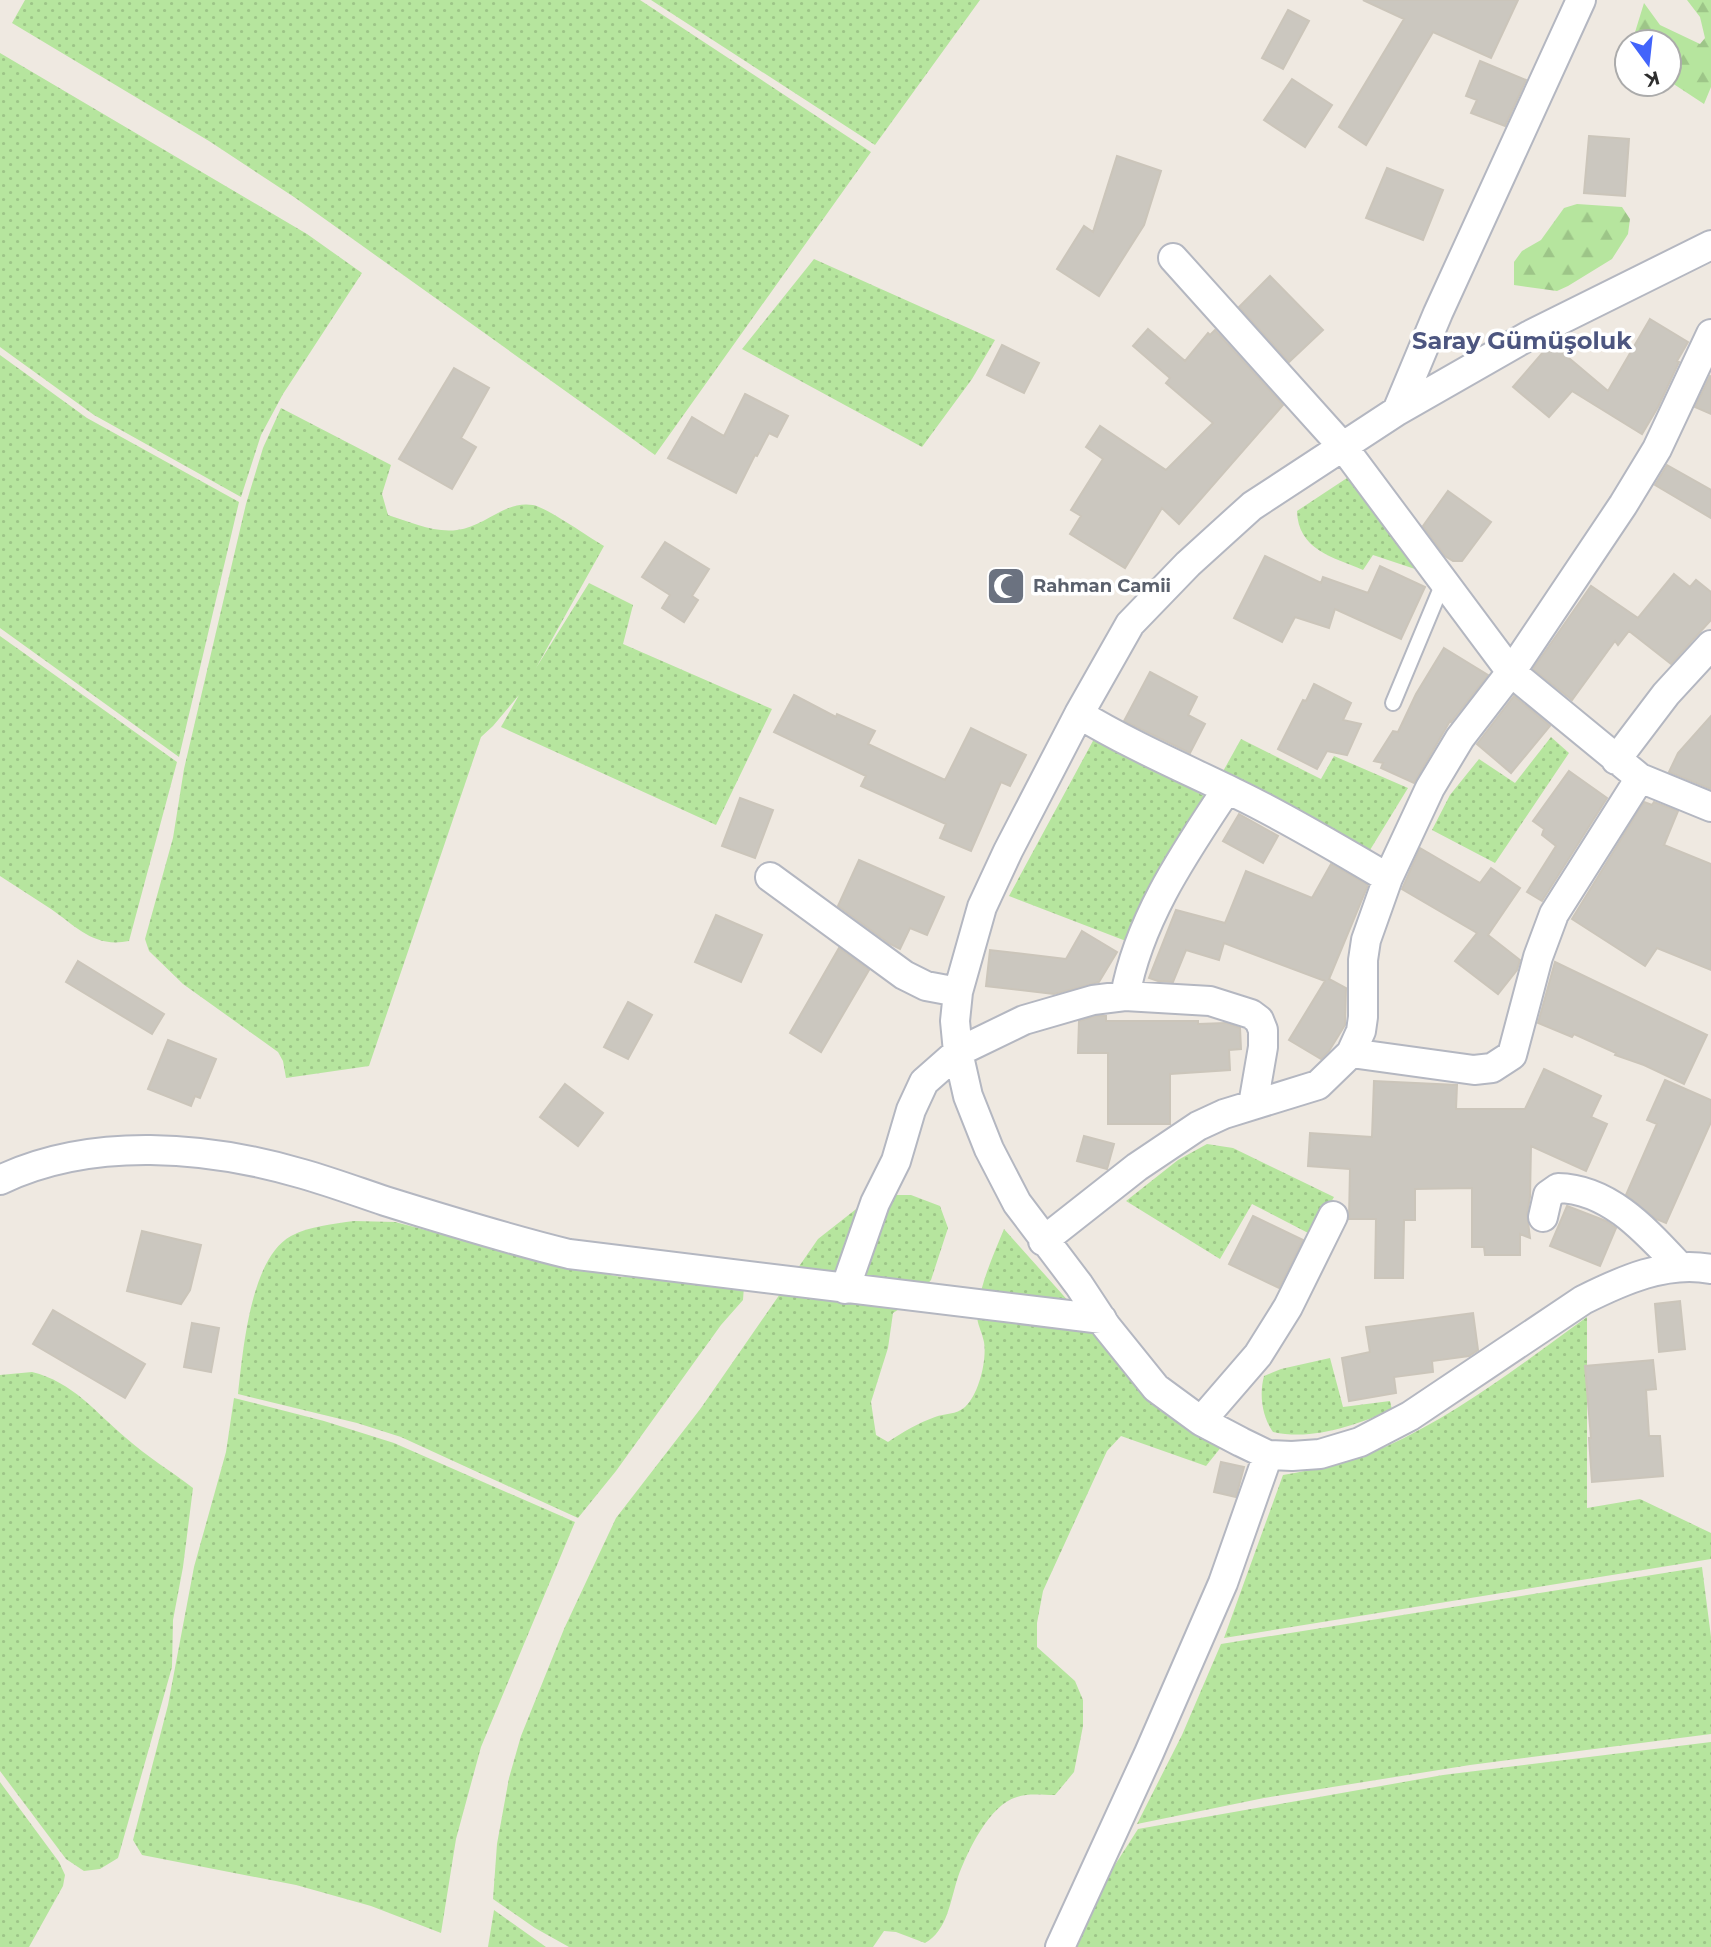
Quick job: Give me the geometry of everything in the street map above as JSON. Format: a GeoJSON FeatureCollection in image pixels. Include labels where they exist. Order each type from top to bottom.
{"type":"FeatureCollection","features":[{"type":"Feature","properties":{"kind":"street"},"geometry":{"type":"LineString","coordinates":[[1397,411],[1581,0]]}},
{"type":"Feature","properties":{"kind":"street"},"geometry":{"type":"LineString","coordinates":[[1711,245],[1530,335],[1397,411],[1252,506],[1188,564],[1130,624],[1079,714],[1008,851],[982,907],[958,992],[955,1021],[958,1052],[968,1096],[989,1149],[1017,1203],[1043,1241],[1156,1388],[1201,1421],[1268,1455],[1320,1454],[1360,1442],[1410,1416],[1583,1300],[1633,1278],[1680,1267],[1711,1269]]}},
{"type":"Feature","properties":{"kind":"street"},"geometry":{"type":"LineString","coordinates":[[1172,258],[1344,448],[1511,672],[1640,778],[1711,807]]}},
{"type":"Feature","properties":{"kind":"street"},"geometry":{"type":"LineString","coordinates":[[1043,1241],[1189,1131],[1224,1114],[1318,1085],[1351,1053],[1361,1031],[1363,1017],[1363,960],[1366,940],[1388,878],[1430,788],[1448,757],[1511,672],[1623,505],[1657,449],[1711,334]]}},
{"type":"Feature","properties":{"kind":"street"},"geometry":{"type":"LineString","coordinates":[[1616,760],[1672,687],[1711,645]]}},
{"type":"Feature","properties":{"kind":"street"},"geometry":{"type":"LineString","coordinates":[[1079,714],[1151,754],[1299,826],[1388,878]]}},
{"type":"Feature","properties":{"kind":"street"},"geometry":{"type":"LineString","coordinates":[[1351,1053],[1474,1070],[1492,1068],[1512,1055],[1538,957],[1555,914],[1640,778]]}},
{"type":"Feature","properties":{"kind":"street"},"geometry":{"type":"LineString","coordinates":[[1125,996],[1137,947],[1153,911],[1186,852],[1227,789]]}},
{"type":"Feature","properties":{"kind":"street"},"geometry":{"type":"LineString","coordinates":[[770,877],[904,975],[926,986],[958,992]]}},
{"type":"Feature","properties":{"kind":"street"},"geometry":{"type":"LineString","coordinates":[[845,1289],[875,1203],[896,1161],[911,1110],[923,1082],[958,1052],[1024,1020],[1093,1000],[1125,996],[1210,1001],[1251,1014],[1259,1020],[1263,1030],[1263,1047],[1253,1105]]}},
{"type":"Feature","properties":{"kind":"street"},"geometry":{"type":"LineString","coordinates":[[0,1180],[43,1163],[98,1153],[149,1151],[211,1155],[303,1174],[509,1239],[569,1254],[1102,1319]]}},
{"type":"Feature","properties":{"kind":"street"},"geometry":{"type":"LineString","coordinates":[[1543,1216],[1548,1195],[1558,1188],[1596,1197],[1623,1212],[1644,1229],[1680,1267]]}},
{"type":"Feature","properties":{"kind":"street"},"geometry":{"type":"LineString","coordinates":[[1201,1421],[1258,1356],[1288,1307],[1333,1216]]}},
{"type":"Feature","properties":{"kind":"street"},"geometry":{"type":"LineString","coordinates":[[1060,1947],[1223,1583],[1268,1455]]}},
{"type":"Feature","properties":{"kind":"lane"},"geometry":{"type":"LineString","coordinates":[[1392,703],[1443,583]]}},
{"type":"Feature","properties":{"kind":"green space"},"geometry":{"type":"Polygon","coordinates":[[[25,0],[640,0],[871,152],[655,455],[294,197],[209,141],[12,23],[25,0]]]}},
{"type":"Feature","properties":{"kind":"green space"},"geometry":{"type":"Polygon","coordinates":[[[651,0],[980,0],[875,145],[651,0]]]}},
{"type":"Feature","properties":{"kind":"green space"},"geometry":{"type":"Polygon","coordinates":[[[1687,0],[1711,0],[1711,87],[1704,104],[1683,90],[1683,36],[1700,44],[1705,38],[1700,17],[1687,0]]]}},
{"type":"Feature","properties":{"kind":"green space"},"geometry":{"type":"Polygon","coordinates":[[[1644,3],[1660,25],[1666,28],[1636,28],[1644,3]]]}},
{"type":"Feature","properties":{"kind":"green space"},"geometry":{"type":"Polygon","coordinates":[[[0,53],[307,234],[362,273],[283,394],[261,435],[241,497],[94,415],[0,347],[0,53]]]}},
{"type":"Feature","properties":{"kind":"green space"},"geometry":{"type":"Polygon","coordinates":[[[1577,204],[1622,207],[1630,219],[1628,234],[1612,259],[1557,291],[1514,285],[1514,262],[1522,251],[1541,240],[1564,208],[1577,204]]]}},
{"type":"Feature","properties":{"kind":"green space"},"geometry":{"type":"Polygon","coordinates":[[[814,259],[995,340],[972,379],[922,447],[742,349],[814,259]]]}},
{"type":"Feature","properties":{"kind":"green space"},"geometry":{"type":"Polygon","coordinates":[[[0,355],[87,418],[239,502],[179,757],[0,628],[0,355]]]}},
{"type":"Feature","properties":{"kind":"green space"},"geometry":{"type":"Polygon","coordinates":[[[281,408],[391,465],[382,494],[388,515],[413,524],[448,531],[467,528],[513,506],[533,505],[604,546],[536,668],[589,583],[633,605],[623,644],[772,709],[716,825],[501,727],[519,695],[481,737],[369,1066],[286,1078],[283,1061],[278,1052],[183,984],[149,951],[145,939],[173,838],[184,769],[246,504],[263,448],[281,408]]]}},
{"type":"Feature","properties":{"kind":"green space"},"geometry":{"type":"Polygon","coordinates":[[[1347,478],[1416,561],[1415,569],[1373,555],[1363,570],[1329,556],[1310,543],[1304,535],[1297,511],[1347,478]]]}},
{"type":"Feature","properties":{"kind":"green space"},"geometry":{"type":"Polygon","coordinates":[[[0,636],[177,762],[129,941],[96,939],[0,876],[0,636]]]}},
{"type":"Feature","properties":{"kind":"green space"},"geometry":{"type":"Polygon","coordinates":[[[1551,737],[1569,753],[1495,863],[1432,830],[1450,795],[1479,759],[1515,783],[1551,737]]]}},
{"type":"Feature","properties":{"kind":"green space"},"geometry":{"type":"Polygon","coordinates":[[[1094,739],[1206,797],[1126,941],[1009,896],[1094,739]]]}},
{"type":"Feature","properties":{"kind":"green space"},"geometry":{"type":"Polygon","coordinates":[[[1241,739],[1321,779],[1334,756],[1408,788],[1370,850],[1221,775],[1241,739]]]}},
{"type":"Feature","properties":{"kind":"green space"},"geometry":{"type":"Polygon","coordinates":[[[1207,1144],[1233,1148],[1334,1197],[1312,1235],[1252,1204],[1220,1259],[1126,1201],[1178,1160],[1207,1144]]]}},
{"type":"Feature","properties":{"kind":"green space"},"geometry":{"type":"Polygon","coordinates":[[[874,1195],[911,1195],[940,1206],[948,1228],[931,1280],[913,1300],[893,1313],[888,1348],[871,1402],[876,1435],[888,1442],[923,1422],[958,1411],[970,1401],[981,1376],[984,1358],[984,1342],[977,1315],[979,1300],[1004,1229],[1079,1313],[1117,1363],[1154,1405],[1222,1446],[1206,1466],[1121,1436],[1107,1451],[1043,1591],[1037,1623],[1037,1647],[1075,1681],[1083,1700],[1083,1726],[1074,1772],[1055,1795],[1017,1797],[1007,1801],[989,1819],[967,1855],[947,1914],[933,1937],[925,1943],[896,1932],[884,1931],[873,1947],[569,1947],[493,1899],[497,1844],[509,1778],[521,1736],[564,1629],[616,1518],[701,1408],[818,1239],[874,1195]]]}},
{"type":"Feature","properties":{"kind":"green space"},"geometry":{"type":"Polygon","coordinates":[[[354,1221],[395,1222],[568,1267],[621,1277],[708,1278],[744,1286],[743,1300],[721,1325],[616,1471],[578,1518],[401,1437],[357,1423],[238,1394],[251,1308],[266,1264],[277,1247],[291,1236],[306,1230],[354,1221]]]}},
{"type":"Feature","properties":{"kind":"green space"},"geometry":{"type":"Polygon","coordinates":[[[1587,1317],[1587,1508],[1640,1499],[1711,1533],[1711,1559],[1224,1638],[1283,1475],[1360,1456],[1412,1434],[1489,1387],[1587,1317]]]}},
{"type":"Feature","properties":{"kind":"green space"},"geometry":{"type":"Polygon","coordinates":[[[1330,1358],[1343,1407],[1390,1401],[1392,1410],[1349,1426],[1318,1433],[1273,1432],[1262,1405],[1264,1376],[1281,1369],[1330,1358]]]}},
{"type":"Feature","properties":{"kind":"green space"},"geometry":{"type":"Polygon","coordinates":[[[32,1372],[72,1390],[134,1445],[193,1488],[173,1620],[172,1667],[118,1858],[100,1869],[84,1871],[66,1859],[0,1771],[0,1375],[32,1372]]]}},
{"type":"Feature","properties":{"kind":"green space"},"geometry":{"type":"Polygon","coordinates":[[[234,1398],[324,1421],[394,1443],[575,1522],[481,1747],[456,1839],[441,1933],[371,1906],[296,1885],[142,1855],[133,1840],[168,1705],[194,1567],[226,1452],[234,1398]]]}},
{"type":"Feature","properties":{"kind":"green space"},"geometry":{"type":"Polygon","coordinates":[[[1702,1567],[1711,1637],[1711,1734],[1470,1765],[1264,1798],[1137,1824],[1182,1735],[1221,1644],[1702,1567]]]}},
{"type":"Feature","properties":{"kind":"green space"},"geometry":{"type":"Polygon","coordinates":[[[1711,1742],[1711,1947],[1074,1947],[1113,1868],[1138,1829],[1443,1775],[1711,1742]]]}},
{"type":"Feature","properties":{"kind":"green space"},"geometry":{"type":"Polygon","coordinates":[[[0,1782],[59,1862],[65,1875],[63,1886],[29,1947],[0,1947],[0,1782]]]}},
{"type":"Feature","properties":{"kind":"green space"},"geometry":{"type":"Polygon","coordinates":[[[494,1910],[546,1947],[488,1947],[494,1910]]]}},
{"type":"Feature","properties":{"kind":"building"},"geometry":{"type":"Polygon","coordinates":[[[1363,0],[1518,0],[1491,58],[1433,32],[1366,145],[1339,127],[1404,19],[1363,0]]]}},
{"type":"Feature","properties":{"kind":"building"},"geometry":{"type":"Polygon","coordinates":[[[1288,10],[1309,21],[1283,69],[1262,58],[1288,10]]]}},
{"type":"Feature","properties":{"kind":"building"},"geometry":{"type":"Polygon","coordinates":[[[1480,61],[1526,80],[1505,126],[1471,113],[1477,100],[1466,96],[1480,61]]]}},
{"type":"Feature","properties":{"kind":"building"},"geometry":{"type":"Polygon","coordinates":[[[1292,79],[1332,105],[1305,147],[1264,120],[1292,79]]]}},
{"type":"Feature","properties":{"kind":"building"},"geometry":{"type":"Polygon","coordinates":[[[1589,136],[1629,139],[1625,196],[1584,193],[1589,136]]]}},
{"type":"Feature","properties":{"kind":"building"},"geometry":{"type":"Polygon","coordinates":[[[1117,156],[1161,171],[1144,225],[1099,296],[1057,269],[1084,226],[1093,232],[1117,156]]]}},
{"type":"Feature","properties":{"kind":"building"},"geometry":{"type":"Polygon","coordinates":[[[1387,168],[1443,190],[1423,240],[1366,218],[1387,168]]]}},
{"type":"Feature","properties":{"kind":"building"},"geometry":{"type":"Polygon","coordinates":[[[1270,276],[1323,330],[1289,362],[1239,307],[1270,276]]]}},
{"type":"Feature","properties":{"kind":"building"},"geometry":{"type":"Polygon","coordinates":[[[1650,319],[1688,342],[1658,407],[1642,434],[1572,391],[1549,417],[1513,387],[1551,343],[1608,391],[1650,319]]]}},
{"type":"Feature","properties":{"kind":"building"},"geometry":{"type":"Polygon","coordinates":[[[1148,329],[1185,361],[1208,333],[1210,335],[1215,330],[1283,405],[1179,524],[1162,508],[1125,568],[1070,534],[1081,516],[1071,510],[1103,459],[1086,447],[1100,426],[1166,470],[1213,423],[1166,383],[1170,378],[1133,346],[1148,329]]]}},
{"type":"Feature","properties":{"kind":"building"},"geometry":{"type":"Polygon","coordinates":[[[1002,345],[1039,363],[1024,393],[987,375],[1002,345]]]}},
{"type":"Feature","properties":{"kind":"building"},"geometry":{"type":"Polygon","coordinates":[[[454,368],[489,388],[461,438],[476,447],[452,489],[399,459],[454,368]]]}},
{"type":"Feature","properties":{"kind":"building"},"geometry":{"type":"Polygon","coordinates":[[[1711,377],[1711,414],[1695,407],[1711,377]]]}},
{"type":"Feature","properties":{"kind":"building"},"geometry":{"type":"Polygon","coordinates":[[[745,394],[788,416],[777,437],[769,433],[736,493],[668,458],[692,417],[724,436],[745,394]]]}},
{"type":"Feature","properties":{"kind":"building"},"geometry":{"type":"Polygon","coordinates":[[[1667,465],[1711,490],[1711,518],[1655,485],[1667,465]]]}},
{"type":"Feature","properties":{"kind":"building"},"geometry":{"type":"Polygon","coordinates":[[[1448,491],[1491,522],[1462,561],[1453,561],[1445,556],[1423,526],[1448,491]]]}},
{"type":"Feature","properties":{"kind":"building"},"geometry":{"type":"Polygon","coordinates":[[[665,542],[709,569],[692,596],[698,600],[684,622],[662,608],[670,595],[642,577],[665,542]]]}},
{"type":"Feature","properties":{"kind":"building"},"geometry":{"type":"Polygon","coordinates":[[[1265,556],[1321,583],[1323,577],[1368,593],[1380,566],[1425,587],[1401,639],[1335,609],[1329,628],[1295,617],[1282,642],[1234,618],[1265,556]]]}},
{"type":"Feature","properties":{"kind":"building"},"geometry":{"type":"Polygon","coordinates":[[[1674,574],[1690,587],[1696,580],[1711,592],[1711,620],[1671,664],[1629,631],[1618,645],[1615,641],[1572,700],[1533,669],[1591,586],[1638,618],[1674,574]]]}},
{"type":"Feature","properties":{"kind":"building"},"geometry":{"type":"Polygon","coordinates":[[[1444,648],[1488,675],[1450,721],[1414,783],[1381,768],[1383,763],[1374,761],[1393,731],[1398,732],[1416,694],[1444,648]]]}},
{"type":"Feature","properties":{"kind":"building"},"geometry":{"type":"Polygon","coordinates":[[[1150,672],[1197,697],[1188,715],[1205,724],[1190,753],[1124,721],[1150,672]]]}},
{"type":"Feature","properties":{"kind":"building"},"geometry":{"type":"Polygon","coordinates":[[[1314,684],[1351,703],[1343,720],[1361,724],[1347,755],[1327,751],[1317,769],[1278,749],[1314,684]]]}},
{"type":"Feature","properties":{"kind":"building"},"geometry":{"type":"Polygon","coordinates":[[[794,695],[836,717],[837,714],[875,731],[868,744],[945,780],[971,728],[1026,755],[1010,786],[1001,782],[971,851],[940,838],[946,824],[861,786],[866,776],[774,732],[794,695]]]}},
{"type":"Feature","properties":{"kind":"building"},"geometry":{"type":"Polygon","coordinates":[[[1514,696],[1550,726],[1511,773],[1477,744],[1514,696]]]}},
{"type":"Feature","properties":{"kind":"building"},"geometry":{"type":"Polygon","coordinates":[[[1711,716],[1711,789],[1669,772],[1678,753],[1711,716]]]}},
{"type":"Feature","properties":{"kind":"building"},"geometry":{"type":"Polygon","coordinates":[[[1569,771],[1607,798],[1542,901],[1527,892],[1556,846],[1542,835],[1544,829],[1533,821],[1569,771]]]}},
{"type":"Feature","properties":{"kind":"building"},"geometry":{"type":"Polygon","coordinates":[[[740,798],[773,810],[755,858],[722,846],[740,798]]]}},
{"type":"Feature","properties":{"kind":"building"},"geometry":{"type":"Polygon","coordinates":[[[1644,802],[1652,805],[1654,802],[1678,811],[1664,845],[1711,864],[1711,970],[1657,948],[1645,966],[1572,919],[1644,802]]]}},
{"type":"Feature","properties":{"kind":"building"},"geometry":{"type":"Polygon","coordinates":[[[1239,814],[1278,836],[1263,863],[1223,841],[1239,814]]]}},
{"type":"Feature","properties":{"kind":"building"},"geometry":{"type":"Polygon","coordinates":[[[1420,848],[1480,883],[1491,868],[1520,888],[1488,935],[1520,960],[1517,970],[1498,994],[1455,961],[1477,933],[1402,889],[1420,848]]]}},
{"type":"Feature","properties":{"kind":"building"},"geometry":{"type":"Polygon","coordinates":[[[859,860],[944,897],[927,935],[910,928],[900,949],[838,906],[859,860]]]}},
{"type":"Feature","properties":{"kind":"building"},"geometry":{"type":"Polygon","coordinates":[[[1331,864],[1368,885],[1329,979],[1346,988],[1345,1025],[1321,1059],[1289,1040],[1325,981],[1224,943],[1219,960],[1186,950],[1173,982],[1149,978],[1176,910],[1225,923],[1246,871],[1312,898],[1331,864]]]}},
{"type":"Feature","properties":{"kind":"building"},"geometry":{"type":"Polygon","coordinates":[[[716,915],[762,935],[741,982],[695,962],[716,915]]]}},
{"type":"Feature","properties":{"kind":"building"},"geometry":{"type":"Polygon","coordinates":[[[1082,931],[1117,952],[1099,982],[1054,994],[986,986],[990,950],[1066,959],[1082,931]]]}},
{"type":"Feature","properties":{"kind":"building"},"geometry":{"type":"Polygon","coordinates":[[[839,948],[869,970],[821,1052],[790,1033],[839,948]]]}},
{"type":"Feature","properties":{"kind":"building"},"geometry":{"type":"Polygon","coordinates":[[[78,961],[164,1014],[152,1034],[66,982],[78,961]]]}},
{"type":"Feature","properties":{"kind":"building"},"geometry":{"type":"Polygon","coordinates":[[[1555,962],[1707,1035],[1684,1084],[1615,1055],[1616,1053],[1574,1034],[1572,1037],[1538,1023],[1555,962]]]}},
{"type":"Feature","properties":{"kind":"building"},"geometry":{"type":"Polygon","coordinates":[[[628,1002],[652,1015],[628,1059],[604,1047],[628,1002]]]}},
{"type":"Feature","properties":{"kind":"building"},"geometry":{"type":"Polygon","coordinates":[[[1106,1016],[1106,1021],[1226,1023],[1240,1028],[1241,1049],[1229,1050],[1230,1070],[1170,1074],[1170,1124],[1108,1124],[1108,1053],[1078,1053],[1079,1021],[1106,1016]]]}},
{"type":"Feature","properties":{"kind":"building"},"geometry":{"type":"Polygon","coordinates":[[[168,1040],[216,1059],[200,1098],[195,1096],[191,1106],[148,1089],[168,1040]]]}},
{"type":"Feature","properties":{"kind":"building"},"geometry":{"type":"Polygon","coordinates":[[[1544,1069],[1601,1096],[1591,1117],[1607,1124],[1586,1171],[1531,1146],[1527,1214],[1530,1238],[1520,1234],[1520,1255],[1485,1255],[1484,1247],[1472,1247],[1472,1188],[1415,1189],[1415,1220],[1404,1220],[1403,1278],[1375,1278],[1376,1219],[1349,1219],[1350,1169],[1308,1166],[1310,1133],[1372,1137],[1374,1081],[1457,1085],[1456,1109],[1525,1109],[1544,1069]]]}},
{"type":"Feature","properties":{"kind":"building"},"geometry":{"type":"Polygon","coordinates":[[[1665,1080],[1711,1100],[1711,1122],[1666,1223],[1656,1219],[1626,1195],[1657,1124],[1647,1120],[1665,1080]]]}},
{"type":"Feature","properties":{"kind":"building"},"geometry":{"type":"Polygon","coordinates":[[[565,1084],[603,1113],[578,1146],[540,1117],[565,1084]]]}},
{"type":"Feature","properties":{"kind":"building"},"geometry":{"type":"Polygon","coordinates":[[[1084,1136],[1114,1144],[1107,1169],[1077,1161],[1084,1136]]]}},
{"type":"Feature","properties":{"kind":"building"},"geometry":{"type":"Polygon","coordinates":[[[1567,1206],[1606,1221],[1616,1228],[1600,1266],[1550,1246],[1567,1206]]]}},
{"type":"Feature","properties":{"kind":"building"},"geometry":{"type":"Polygon","coordinates":[[[1253,1216],[1303,1240],[1279,1288],[1229,1264],[1253,1216]]]}},
{"type":"Feature","properties":{"kind":"building"},"geometry":{"type":"Polygon","coordinates":[[[142,1231],[201,1245],[190,1290],[181,1304],[127,1291],[142,1231]]]}},
{"type":"Feature","properties":{"kind":"building"},"geometry":{"type":"Polygon","coordinates":[[[1680,1301],[1685,1349],[1659,1352],[1655,1304],[1680,1301]]]}},
{"type":"Feature","properties":{"kind":"building"},"geometry":{"type":"Polygon","coordinates":[[[53,1310],[145,1364],[125,1398],[33,1344],[53,1310]]]}},
{"type":"Feature","properties":{"kind":"building"},"geometry":{"type":"Polygon","coordinates":[[[1473,1313],[1478,1350],[1469,1356],[1432,1361],[1433,1372],[1394,1377],[1396,1393],[1349,1401],[1342,1358],[1370,1352],[1366,1327],[1473,1313]]]}},
{"type":"Feature","properties":{"kind":"building"},"geometry":{"type":"Polygon","coordinates":[[[192,1323],[219,1328],[211,1372],[184,1367],[192,1323]]]}},
{"type":"Feature","properties":{"kind":"building"},"geometry":{"type":"Polygon","coordinates":[[[1653,1360],[1656,1389],[1646,1390],[1649,1436],[1660,1436],[1663,1476],[1592,1482],[1585,1366],[1653,1360]]]}},
{"type":"Feature","properties":{"kind":"building"},"geometry":{"type":"Polygon","coordinates":[[[1221,1462],[1244,1467],[1236,1497],[1214,1492],[1221,1462]]]}},
{"type":"Feature","properties":{"kind":"place","name":"Rahman Camii"},"geometry":{"type":"Point","coordinates":[1006,586]}},
{"type":"Feature","properties":{"kind":"district","name":"Saray Gümüşoluk"},"geometry":{"type":"Point","coordinates":[1522,340]}}]}
